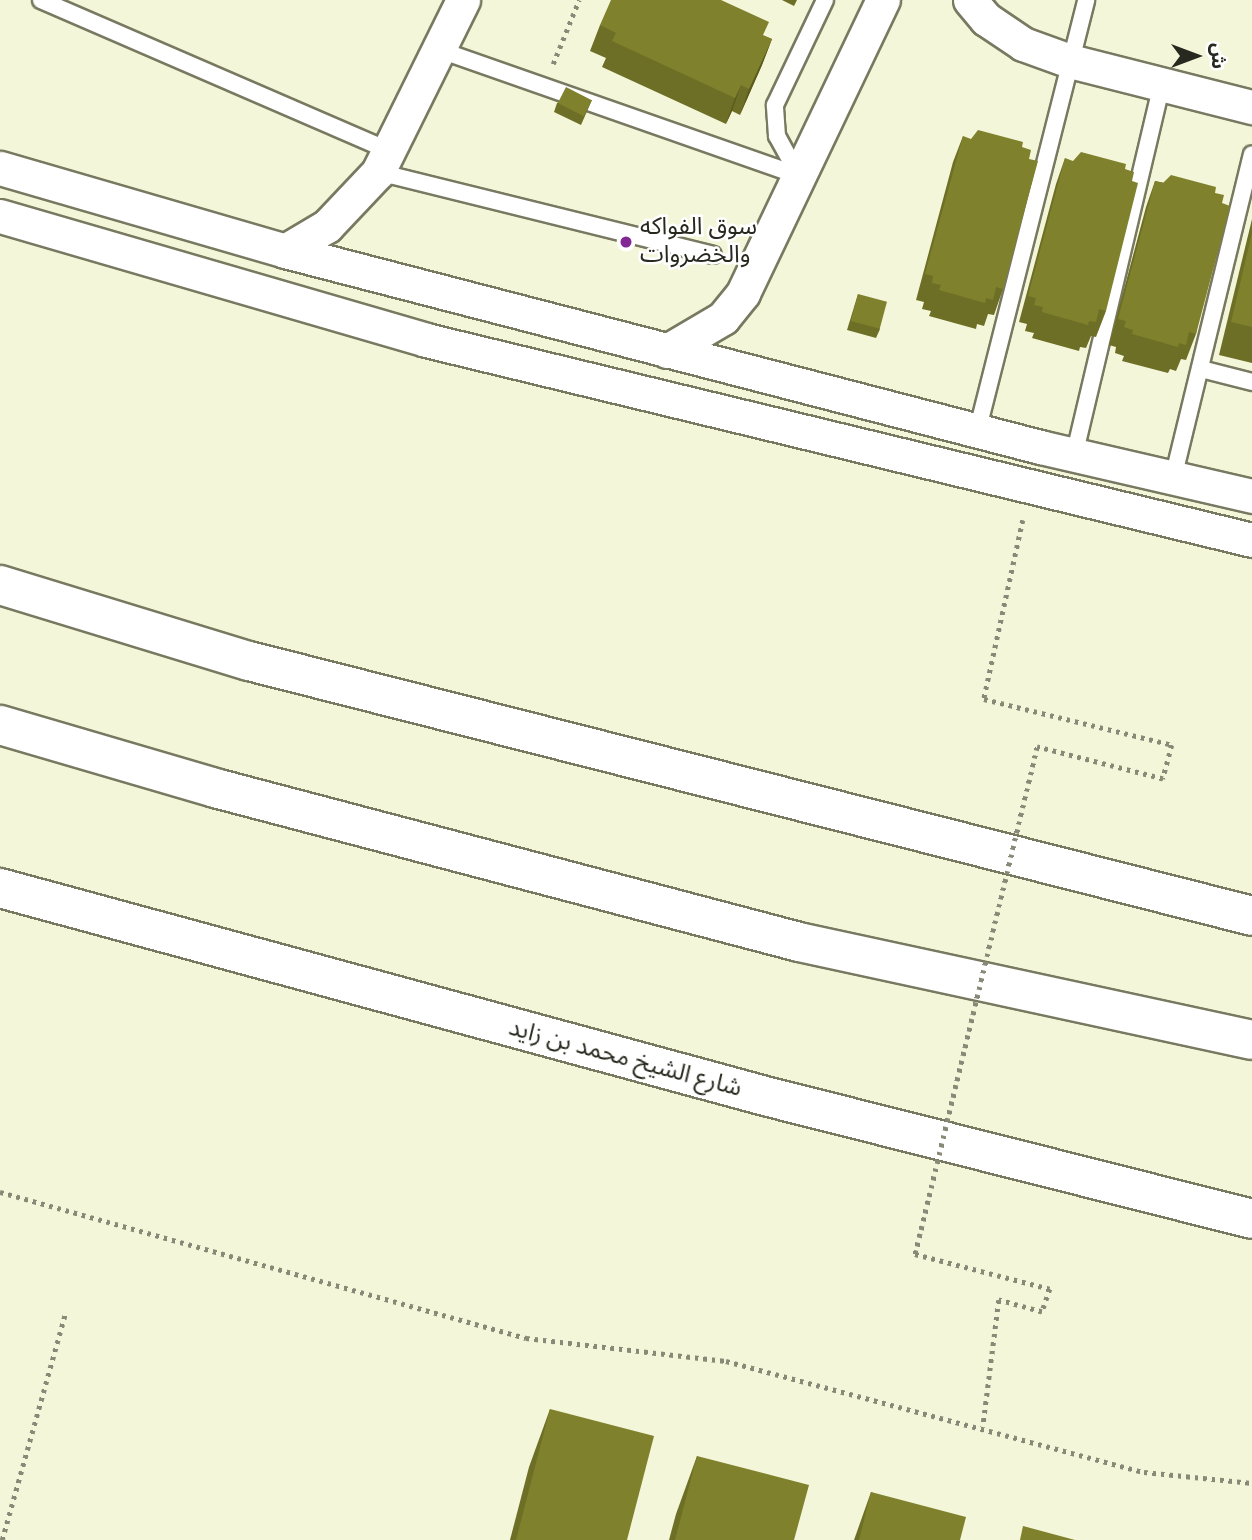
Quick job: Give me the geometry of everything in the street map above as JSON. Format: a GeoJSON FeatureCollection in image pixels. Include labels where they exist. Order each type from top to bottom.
{"type":"FeatureCollection","features":[{"type":"Feature","properties":{"kind":"highway"},"geometry":{"type":"LineString","coordinates":[[0,585],[249,661],[1252,916]]}},
{"type":"Feature","properties":{"kind":"highway"},"geometry":{"type":"LineString","coordinates":[[0,725],[215,788],[799,942],[1252,1040]]}},
{"type":"Feature","properties":{"kind":"highway","name":"شارع الشيخ محمد بن زايد"},"geometry":{"type":"LineString","coordinates":[[0,888],[751,1092],[1252,1219]]}},
{"type":"Feature","properties":{"kind":"street"},"geometry":{"type":"LineString","coordinates":[[285,251],[327,226],[384,162],[463,0]]}},
{"type":"Feature","properties":{"kind":"street"},"geometry":{"type":"LineString","coordinates":[[667,351],[723,318],[743,293],[883,0]]}},
{"type":"Feature","properties":{"kind":"street"},"geometry":{"type":"LineString","coordinates":[[970,0],[986,19],[1023,44],[1070,61],[1252,107]]}},
{"type":"Feature","properties":{"kind":"street"},"geometry":{"type":"LineString","coordinates":[[0,168],[285,251],[977,432],[1252,496]]}},
{"type":"Feature","properties":{"kind":"street"},"geometry":{"type":"LineString","coordinates":[[0,216],[426,341],[1030,490],[1252,540]]}},
{"type":"Feature","properties":{"kind":"lane"},"geometry":{"type":"LineString","coordinates":[[41,0],[384,162],[713,255]]}},
{"type":"Feature","properties":{"kind":"lane"},"geometry":{"type":"LineString","coordinates":[[799,176],[777,136],[775,106],[825,0]]}},
{"type":"Feature","properties":{"kind":"lane"},"geometry":{"type":"LineString","coordinates":[[977,432],[1086,0]]}},
{"type":"Feature","properties":{"kind":"lane"},"geometry":{"type":"LineString","coordinates":[[440,50],[799,176]]}},
{"type":"Feature","properties":{"kind":"lane"},"geometry":{"type":"LineString","coordinates":[[1074,456],[1162,85]]}},
{"type":"Feature","properties":{"kind":"lane"},"geometry":{"type":"LineString","coordinates":[[1173,478],[1252,154]]}},
{"type":"Feature","properties":{"kind":"lane"},"geometry":{"type":"LineString","coordinates":[[1201,369],[1252,382]]}},
{"type":"Feature","properties":{"kind":"path"},"geometry":{"type":"LineString","coordinates":[[543,86],[579,0]]}},
{"type":"Feature","properties":{"kind":"path"},"geometry":{"type":"LineString","coordinates":[[982,1427],[999,1300],[1042,1312],[1050,1289],[915,1254],[1037,747],[1163,779],[1172,745],[984,699],[1030,490]]}},
{"type":"Feature","properties":{"kind":"path"},"geometry":{"type":"LineString","coordinates":[[0,1192],[526,1338],[726,1361],[1144,1472],[1252,1483]]}},
{"type":"Feature","properties":{"kind":"path"},"geometry":{"type":"LineString","coordinates":[[2,1540],[65,1315]]}},
{"type":"Feature","properties":{"kind":"building"},"geometry":{"type":"Polygon","coordinates":[[[611,0],[721,0],[769,22],[763,35],[772,39],[749,89],[741,85],[735,98],[612,41],[616,33],[600,25],[611,0]]]}},
{"type":"Feature","properties":{"kind":"building"},"geometry":{"type":"Polygon","coordinates":[[[566,87],[592,100],[584,116],[558,103],[566,87]]]}},
{"type":"Feature","properties":{"kind":"building"},"geometry":{"type":"Polygon","coordinates":[[[978,130],[1023,142],[1022,147],[1031,150],[1029,159],[1038,161],[1003,289],[996,287],[993,300],[986,298],[985,303],[939,290],[941,285],[932,283],[933,276],[925,274],[963,136],[971,139],[978,130]]]}},
{"type":"Feature","properties":{"kind":"building"},"geometry":{"type":"Polygon","coordinates":[[[1081,152],[1126,164],[1125,169],[1134,172],[1132,181],[1138,183],[1106,311],[1099,309],[1096,322],[1089,321],[1088,325],[1042,312],[1043,307],[1034,305],[1036,298],[1028,296],[1065,158],[1073,161],[1081,152]]]}},
{"type":"Feature","properties":{"kind":"building"},"geometry":{"type":"Polygon","coordinates":[[[1171,175],[1216,187],[1215,193],[1224,195],[1222,203],[1230,206],[1196,334],[1189,332],[1186,345],[1179,343],[1178,347],[1132,334],[1133,330],[1124,327],[1126,321],[1118,319],[1155,181],[1163,183],[1171,175]]]}},
{"type":"Feature","properties":{"kind":"building"},"geometry":{"type":"Polygon","coordinates":[[[1252,233],[1252,327],[1231,322],[1252,233]]]}},
{"type":"Feature","properties":{"kind":"building"},"geometry":{"type":"Polygon","coordinates":[[[858,294],[887,302],[880,329],[851,321],[858,294]]]}},
{"type":"Feature","properties":{"kind":"building"},"geometry":{"type":"Polygon","coordinates":[[[550,1409],[654,1436],[627,1540],[516,1540],[550,1409]]]}},
{"type":"Feature","properties":{"kind":"building"},"geometry":{"type":"Polygon","coordinates":[[[697,1456],[809,1485],[794,1540],[675,1540],[697,1456]]]}},
{"type":"Feature","properties":{"kind":"building"},"geometry":{"type":"Polygon","coordinates":[[[871,1492],[966,1517],[960,1540],[859,1540],[871,1492]]]}},
{"type":"Feature","properties":{"kind":"building"},"geometry":{"type":"Polygon","coordinates":[[[1023,1526],[1075,1540],[1020,1540],[1023,1526]]]}},
{"type":"Feature","properties":{"kind":"place","name":"سوق الفواكه والخضروات"},"geometry":{"type":"Point","coordinates":[626,242]}}]}
